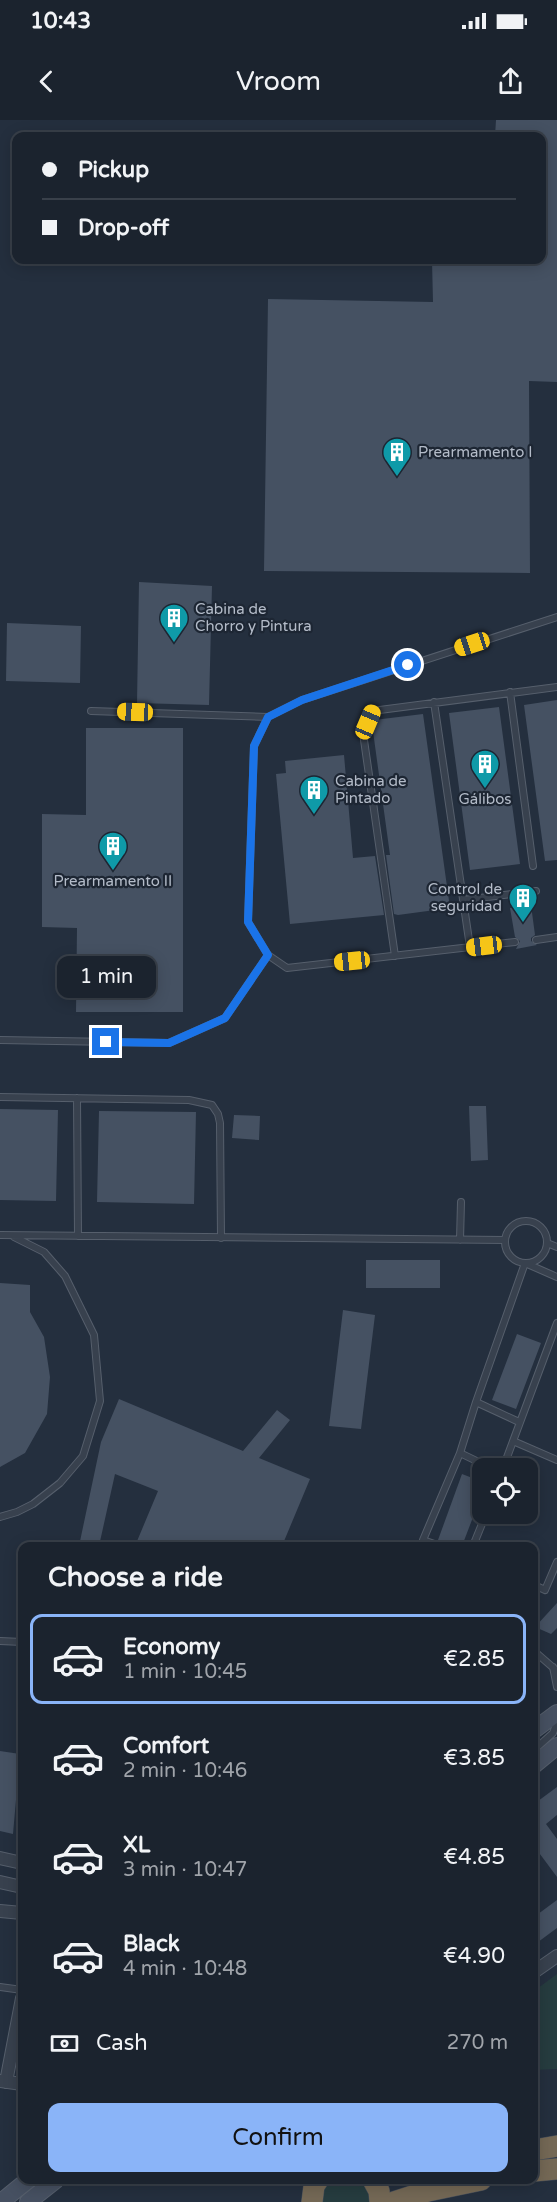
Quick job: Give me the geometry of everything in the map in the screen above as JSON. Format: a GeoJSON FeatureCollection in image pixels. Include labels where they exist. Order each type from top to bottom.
{"type":"FeatureCollection","features":[{"type":"Feature","properties":{"kind":"highway"},"geometry":{"type":"LineString","coordinates":[[538,2149],[557,2146]]}},
{"type":"Feature","properties":{"kind":"highway"},"geometry":{"type":"LineString","coordinates":[[538,2171],[557,2169]]}},
{"type":"Feature","properties":{"kind":"highway"},"geometry":{"type":"LineString","coordinates":[[394,2202],[428,2191],[462,2184]]}},
{"type":"Feature","properties":{"kind":"main road"},"geometry":{"type":"LineString","coordinates":[[538,1727],[557,1713]]}},
{"type":"Feature","properties":{"kind":"main road"},"geometry":{"type":"LineString","coordinates":[[538,1762],[557,1746]]}},
{"type":"Feature","properties":{"kind":"main road"},"geometry":{"type":"LineString","coordinates":[[1,2202],[23,2184]]}},
{"type":"Feature","properties":{"kind":"main road"},"geometry":{"type":"LineString","coordinates":[[28,2202],[51,2184]]}},
{"type":"Feature","properties":{"kind":"street"},"geometry":{"type":"LineString","coordinates":[[0,1858],[18,1862]]}},
{"type":"Feature","properties":{"kind":"street"},"geometry":{"type":"LineString","coordinates":[[0,1882],[18,1886]]}},
{"type":"Feature","properties":{"kind":"street"},"geometry":{"type":"LineString","coordinates":[[0,1911],[18,1913]]}},
{"type":"Feature","properties":{"kind":"street"},"geometry":{"type":"LineString","coordinates":[[538,1969],[557,1956]]}},
{"type":"Feature","properties":{"kind":"street"},"geometry":{"type":"LineString","coordinates":[[18,2015],[3,2081],[18,2083]]}},
{"type":"Feature","properties":{"kind":"lane"},"geometry":{"type":"LineString","coordinates":[[91,711],[268,717],[302,700],[557,617]]}},
{"type":"Feature","properties":{"kind":"lane"},"geometry":{"type":"LineString","coordinates":[[395,956],[363,733],[372,711],[557,687]]}},
{"type":"Feature","properties":{"kind":"lane"},"geometry":{"type":"LineString","coordinates":[[510,692],[533,866]]}},
{"type":"Feature","properties":{"kind":"lane"},"geometry":{"type":"LineString","coordinates":[[434,702],[470,947]]}},
{"type":"Feature","properties":{"kind":"lane"},"geometry":{"type":"LineString","coordinates":[[268,717],[254,746],[248,922],[268,955],[287,968],[515,942]]}},
{"type":"Feature","properties":{"kind":"lane"},"geometry":{"type":"LineString","coordinates":[[463,900],[536,891]]}},
{"type":"Feature","properties":{"kind":"lane"},"geometry":{"type":"LineString","coordinates":[[536,940],[557,938]]}},
{"type":"Feature","properties":{"kind":"lane"},"geometry":{"type":"LineString","coordinates":[[0,1040],[169,1043],[225,1018],[268,955]]}},
{"type":"Feature","properties":{"kind":"lane"},"geometry":{"type":"LineString","coordinates":[[0,1097],[189,1100],[212,1105],[218,1114],[219,1123],[221,1238]]}},
{"type":"Feature","properties":{"kind":"lane"},"geometry":{"type":"LineString","coordinates":[[77,1098],[78,1236]]}},
{"type":"Feature","properties":{"kind":"lane"},"geometry":{"type":"LineString","coordinates":[[460,1240],[461,1202]]}},
{"type":"Feature","properties":{"kind":"lane"},"geometry":{"type":"LineString","coordinates":[[525,1263],[542,1256],[547,1243],[544,1231],[539,1226],[526,1221],[518,1222],[510,1229],[505,1240],[508,1254],[516,1260],[557,1277]]}},
{"type":"Feature","properties":{"kind":"lane"},"geometry":{"type":"LineString","coordinates":[[0,1235],[505,1240]]}},
{"type":"Feature","properties":{"kind":"lane"},"geometry":{"type":"LineString","coordinates":[[0,1516],[17,1512],[33,1504],[60,1483],[83,1456],[100,1401],[94,1335],[65,1275],[44,1252],[10,1236]]}},
{"type":"Feature","properties":{"kind":"lane"},"geometry":{"type":"LineString","coordinates":[[547,1243],[557,1247]]}},
{"type":"Feature","properties":{"kind":"lane"},"geometry":{"type":"LineString","coordinates":[[429,1542],[423,1540],[460,1453],[525,1263]]}},
{"type":"Feature","properties":{"kind":"lane"},"geometry":{"type":"LineString","coordinates":[[507,1458],[557,1323]]}},
{"type":"Feature","properties":{"kind":"lane"},"geometry":{"type":"LineString","coordinates":[[476,1402],[519,1422]]}},
{"type":"Feature","properties":{"kind":"lane"},"geometry":{"type":"LineString","coordinates":[[513,1441],[557,1460]]}},
{"type":"Feature","properties":{"kind":"lane"},"geometry":{"type":"LineString","coordinates":[[460,1453],[472,1459]]}},
{"type":"Feature","properties":{"kind":"lane"},"geometry":{"type":"LineString","coordinates":[[475,1542],[482,1524]]}},
{"type":"Feature","properties":{"kind":"lane"},"geometry":{"type":"LineString","coordinates":[[538,1587],[545,1590],[557,1562]]}},
{"type":"Feature","properties":{"kind":"lane"},"geometry":{"type":"LineString","coordinates":[[0,1641],[18,1642]]}},
{"type":"Feature","properties":{"kind":"lane"},"geometry":{"type":"LineString","coordinates":[[538,1654],[555,1669],[557,1687]]}},
{"type":"Feature","properties":{"kind":"lane"},"geometry":{"type":"LineString","coordinates":[[538,1746],[553,1733],[557,1722]]}},
{"type":"Feature","properties":{"kind":"lane"},"geometry":{"type":"LineString","coordinates":[[0,1987],[18,1989]]}},
{"type":"Feature","properties":{"kind":"green space"},"geometry":{"type":"Polygon","coordinates":[[[557,1974],[557,2069],[538,2070],[538,1988],[557,1974]]]}},
{"type":"Feature","properties":{"kind":"green space"},"geometry":{"type":"Polygon","coordinates":[[[328,2184],[364,2184],[369,2190],[370,2202],[321,2202],[324,2188],[328,2184]]]}},
{"type":"Feature","properties":{"kind":"building","name":"Prearmamento I"},"geometry":{"type":"Polygon","coordinates":[[[496,120],[557,120],[557,382],[529,381],[530,573],[264,571],[268,299],[433,302],[432,264],[546,264],[546,132],[495,132],[496,120]]]}},
{"type":"Feature","properties":{"kind":"building","name":"Cabina de Chorro y Pintura"},"geometry":{"type":"Polygon","coordinates":[[[139,582],[212,586],[209,705],[137,703],[139,582]]]}},
{"type":"Feature","properties":{"kind":"building"},"geometry":{"type":"Polygon","coordinates":[[[7,623],[81,626],[80,683],[6,681],[7,623]]]}},
{"type":"Feature","properties":{"kind":"building"},"geometry":{"type":"Polygon","coordinates":[[[557,700],[557,860],[545,861],[524,705],[557,700]]]}},
{"type":"Feature","properties":{"kind":"building","name":"Gálibos"},"geometry":{"type":"Polygon","coordinates":[[[499,707],[520,864],[470,870],[449,713],[499,707]]]}},
{"type":"Feature","properties":{"kind":"building"},"geometry":{"type":"Polygon","coordinates":[[[423,714],[450,908],[398,915],[394,914],[386,855],[390,855],[372,724],[374,720],[423,714]]]}},
{"type":"Feature","properties":{"kind":"building","name":"Prearmamento II"},"geometry":{"type":"Polygon","coordinates":[[[86,728],[183,728],[183,1012],[76,1012],[77,928],[42,927],[42,814],[86,815],[86,728]]]}},
{"type":"Feature","properties":{"kind":"building","name":"Cabina de Pintado"},"geometry":{"type":"Polygon","coordinates":[[[344,755],[353,858],[375,856],[384,915],[290,924],[276,774],[286,773],[285,761],[344,755]]]}},
{"type":"Feature","properties":{"kind":"building","name":"Control de seguridad"},"geometry":{"type":"Polygon","coordinates":[[[531,905],[535,935],[531,941],[537,945],[516,949],[520,941],[515,937],[510,908],[531,905]]]}},
{"type":"Feature","properties":{"kind":"building"},"geometry":{"type":"Polygon","coordinates":[[[469,1106],[486,1106],[488,1160],[471,1161],[469,1106]]]}},
{"type":"Feature","properties":{"kind":"building"},"geometry":{"type":"Polygon","coordinates":[[[0,1109],[58,1110],[56,1201],[0,1200],[0,1109]]]}},
{"type":"Feature","properties":{"kind":"building"},"geometry":{"type":"Polygon","coordinates":[[[99,1111],[196,1112],[194,1204],[97,1202],[99,1111]]]}},
{"type":"Feature","properties":{"kind":"building"},"geometry":{"type":"Polygon","coordinates":[[[234,1115],[260,1116],[259,1140],[232,1138],[234,1115]]]}},
{"type":"Feature","properties":{"kind":"building"},"geometry":{"type":"Polygon","coordinates":[[[366,1260],[440,1260],[440,1288],[366,1288],[366,1260]]]}},
{"type":"Feature","properties":{"kind":"building"},"geometry":{"type":"Polygon","coordinates":[[[0,1283],[30,1285],[30,1312],[44,1337],[50,1377],[47,1414],[25,1453],[0,1467],[0,1283]]]}},
{"type":"Feature","properties":{"kind":"building"},"geometry":{"type":"Polygon","coordinates":[[[343,1310],[375,1315],[361,1429],[329,1426],[343,1310]]]}},
{"type":"Feature","properties":{"kind":"building"},"geometry":{"type":"Polygon","coordinates":[[[517,1334],[541,1343],[516,1409],[492,1400],[517,1334]]]}},
{"type":"Feature","properties":{"kind":"building"},"geometry":{"type":"Polygon","coordinates":[[[119,1399],[243,1451],[277,1410],[290,1420],[259,1458],[310,1479],[284,1542],[137,1542],[158,1491],[115,1474],[100,1542],[80,1542],[101,1442],[119,1399]]]}},
{"type":"Feature","properties":{"kind":"building"},"geometry":{"type":"Polygon","coordinates":[[[462,1474],[472,1478],[472,1520],[464,1542],[438,1540],[462,1474]]]}},
{"type":"Feature","properties":{"kind":"building"},"geometry":{"type":"Polygon","coordinates":[[[557,1603],[557,1628],[551,1634],[538,1628],[538,1624],[557,1603]]]}},
{"type":"Feature","properties":{"kind":"building"},"geometry":{"type":"Polygon","coordinates":[[[0,1751],[18,1754],[18,1777],[13,1834],[0,1831],[0,1751]]]}},
{"type":"Feature","properties":{"kind":"building"},"geometry":{"type":"Polygon","coordinates":[[[557,1787],[557,1815],[546,1824],[557,1839],[557,1877],[538,1851],[538,1801],[557,1787]]]}},
{"type":"Feature","properties":{"kind":"building"},"geometry":{"type":"Polygon","coordinates":[[[557,1900],[557,1928],[538,1942],[538,1914],[557,1900]]]}},
{"type":"Feature","properties":{"kind":"place","name":"Prearmamento I"},"geometry":{"type":"Point","coordinates":[397,478]}},
{"type":"Feature","properties":{"kind":"place","name":"Cabina de Chorro y Pintura"},"geometry":{"type":"Point","coordinates":[174,644]}},
{"type":"Feature","properties":{"kind":"place","name":"Gálibos"},"geometry":{"type":"Point","coordinates":[485,790]}},
{"type":"Feature","properties":{"kind":"place","name":"Cabina de Pintado"},"geometry":{"type":"Point","coordinates":[314,816]}},
{"type":"Feature","properties":{"kind":"place","name":"Prearmamento II"},"geometry":{"type":"Point","coordinates":[113,872]}},
{"type":"Feature","properties":{"kind":"place","name":"Control de seguridad"},"geometry":{"type":"Point","coordinates":[523,924]}},
{"type":"Feature","properties":{"kind":"route"},"geometry":{"type":"LineString","coordinates":[[106,1042],[169,1043],[225,1018],[268,955],[248,922],[254,746],[268,717],[302,700],[408,665]]}}]}
